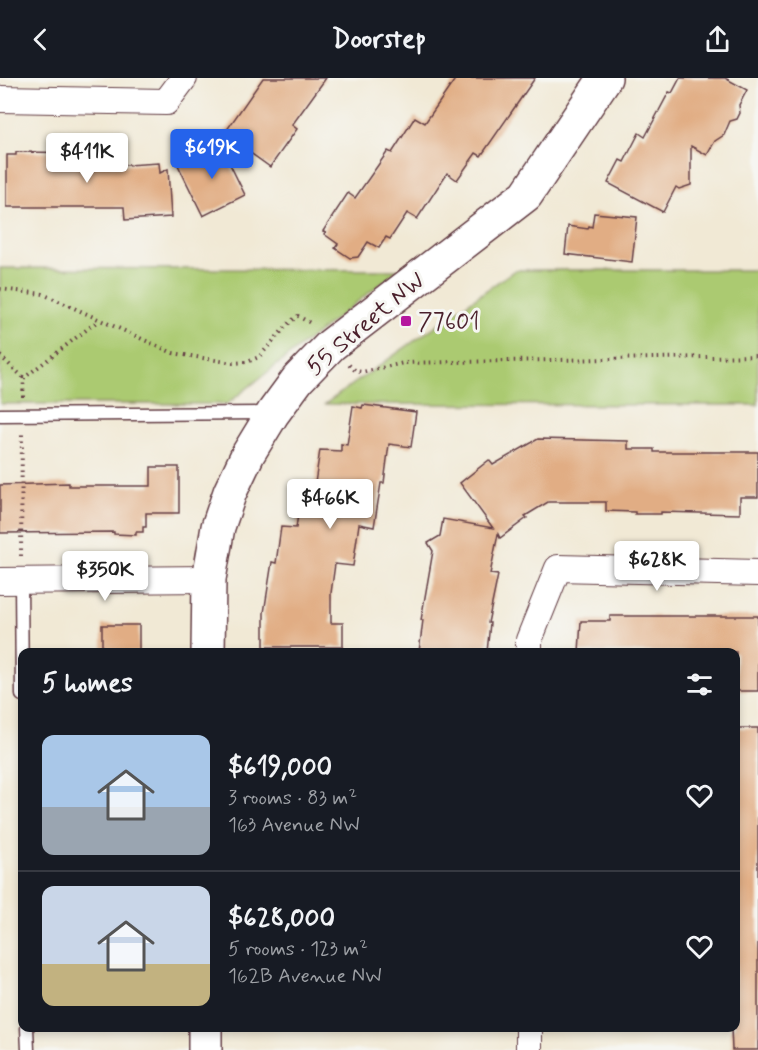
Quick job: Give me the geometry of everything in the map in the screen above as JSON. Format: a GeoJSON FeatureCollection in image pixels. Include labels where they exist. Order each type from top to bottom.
{"type":"FeatureCollection","features":[{"type":"Feature","properties":{"kind":"street"},"geometry":{"type":"LineString","coordinates":[[0,99],[166,102],[184,78]]}},
{"type":"Feature","properties":{"kind":"street","name":"55 Street NW"},"geometry":{"type":"LineString","coordinates":[[208,648],[209,579],[218,527],[230,492],[248,454],[273,413],[298,379],[331,345],[526,195],[605,78]]}},
{"type":"Feature","properties":{"kind":"street"},"geometry":{"type":"LineString","coordinates":[[529,648],[529,640],[558,568],[758,573]]}},
{"type":"Feature","properties":{"kind":"street"},"geometry":{"type":"LineString","coordinates":[[10,581],[209,579]]}},
{"type":"Feature","properties":{"kind":"street"},"geometry":{"type":"LineString","coordinates":[[205,1032],[205,1050]]}},
{"type":"Feature","properties":{"kind":"street"},"geometry":{"type":"LineString","coordinates":[[529,1032],[529,1050]]}},
{"type":"Feature","properties":{"kind":"lane"},"geometry":{"type":"LineString","coordinates":[[0,415],[273,413]]}},
{"type":"Feature","properties":{"kind":"lane"},"geometry":{"type":"LineString","coordinates":[[10,581],[18,657]]}},
{"type":"Feature","properties":{"kind":"lane"},"geometry":{"type":"LineString","coordinates":[[27,1032],[28,1050]]}},
{"type":"Feature","properties":{"kind":"path"},"geometry":{"type":"LineString","coordinates":[[10,581],[24,378],[99,320]]}},
{"type":"Feature","properties":{"kind":"path"},"geometry":{"type":"LineString","coordinates":[[0,356],[24,378]]}},
{"type":"Feature","properties":{"kind":"green space"},"geometry":{"type":"Polygon","coordinates":[[[0,268],[398,270],[227,404],[0,404],[0,268]]]}},
{"type":"Feature","properties":{"kind":"green space"},"geometry":{"type":"Polygon","coordinates":[[[515,270],[758,270],[758,405],[325,404],[515,270]]]}},
{"type":"Feature","properties":{"kind":"building"},"geometry":{"type":"Polygon","coordinates":[[[263,78],[326,78],[292,125],[297,129],[270,167],[224,134],[263,78]]]}},
{"type":"Feature","properties":{"kind":"building"},"geometry":{"type":"Polygon","coordinates":[[[456,78],[535,78],[481,156],[476,153],[457,180],[447,173],[417,219],[407,213],[390,239],[386,237],[379,248],[368,242],[358,257],[350,258],[335,248],[338,244],[323,231],[348,193],[355,198],[388,151],[392,153],[415,117],[425,123],[456,78]]]}},
{"type":"Feature","properties":{"kind":"building"},"geometry":{"type":"Polygon","coordinates":[[[680,78],[725,78],[747,90],[739,105],[740,113],[737,119],[730,121],[724,135],[715,141],[707,155],[691,146],[691,185],[679,189],[676,187],[663,212],[608,183],[620,160],[624,162],[639,133],[645,137],[669,92],[672,93],[680,78]]]}},
{"type":"Feature","properties":{"kind":"building"},"geometry":{"type":"Polygon","coordinates":[[[220,144],[245,195],[203,216],[178,165],[220,144]]]}},
{"type":"Feature","properties":{"kind":"building"},"geometry":{"type":"Polygon","coordinates":[[[16,152],[103,153],[103,155],[111,155],[111,166],[159,163],[160,173],[168,169],[171,217],[125,220],[124,207],[7,207],[7,155],[16,155],[16,152]]]}},
{"type":"Feature","properties":{"kind":"building"},"geometry":{"type":"Polygon","coordinates":[[[594,213],[637,217],[632,262],[565,254],[568,226],[588,229],[589,226],[592,227],[594,213]]]}},
{"type":"Feature","properties":{"kind":"building"},"geometry":{"type":"Polygon","coordinates":[[[363,405],[416,412],[411,447],[389,444],[384,483],[381,483],[374,527],[359,524],[353,566],[335,564],[331,593],[331,623],[343,623],[343,647],[264,647],[264,613],[272,562],[276,563],[281,527],[296,528],[303,481],[315,483],[320,450],[341,451],[341,444],[347,445],[353,406],[362,408],[363,405]]]}},
{"type":"Feature","properties":{"kind":"building"},"geometry":{"type":"Polygon","coordinates":[[[538,439],[628,441],[628,449],[654,449],[654,452],[758,452],[758,497],[740,497],[740,514],[661,512],[661,514],[635,514],[635,512],[606,511],[606,502],[548,502],[525,516],[527,518],[500,538],[498,534],[490,574],[498,575],[488,623],[490,623],[487,648],[420,648],[423,620],[421,620],[433,551],[428,543],[440,536],[443,519],[493,528],[460,483],[489,460],[493,465],[538,439]]]}},
{"type":"Feature","properties":{"kind":"building"},"geometry":{"type":"Polygon","coordinates":[[[151,467],[179,467],[179,513],[146,513],[146,527],[143,527],[143,532],[136,532],[136,535],[114,534],[114,532],[0,533],[0,485],[69,483],[69,486],[151,486],[151,467]]]}},
{"type":"Feature","properties":{"kind":"building"},"geometry":{"type":"Polygon","coordinates":[[[610,616],[758,616],[758,691],[740,691],[740,648],[579,648],[581,621],[610,621],[610,616]]]}},
{"type":"Feature","properties":{"kind":"building"},"geometry":{"type":"Polygon","coordinates":[[[102,625],[139,625],[139,648],[102,648],[102,625]]]}},
{"type":"Feature","properties":{"kind":"building"},"geometry":{"type":"Polygon","coordinates":[[[740,728],[758,728],[758,1050],[732,1050],[731,1032],[740,1032],[740,728]]]}},
{"type":"Feature","properties":{"kind":"place","name":"77601"},"geometry":{"type":"Point","coordinates":[406,321]}}]}
